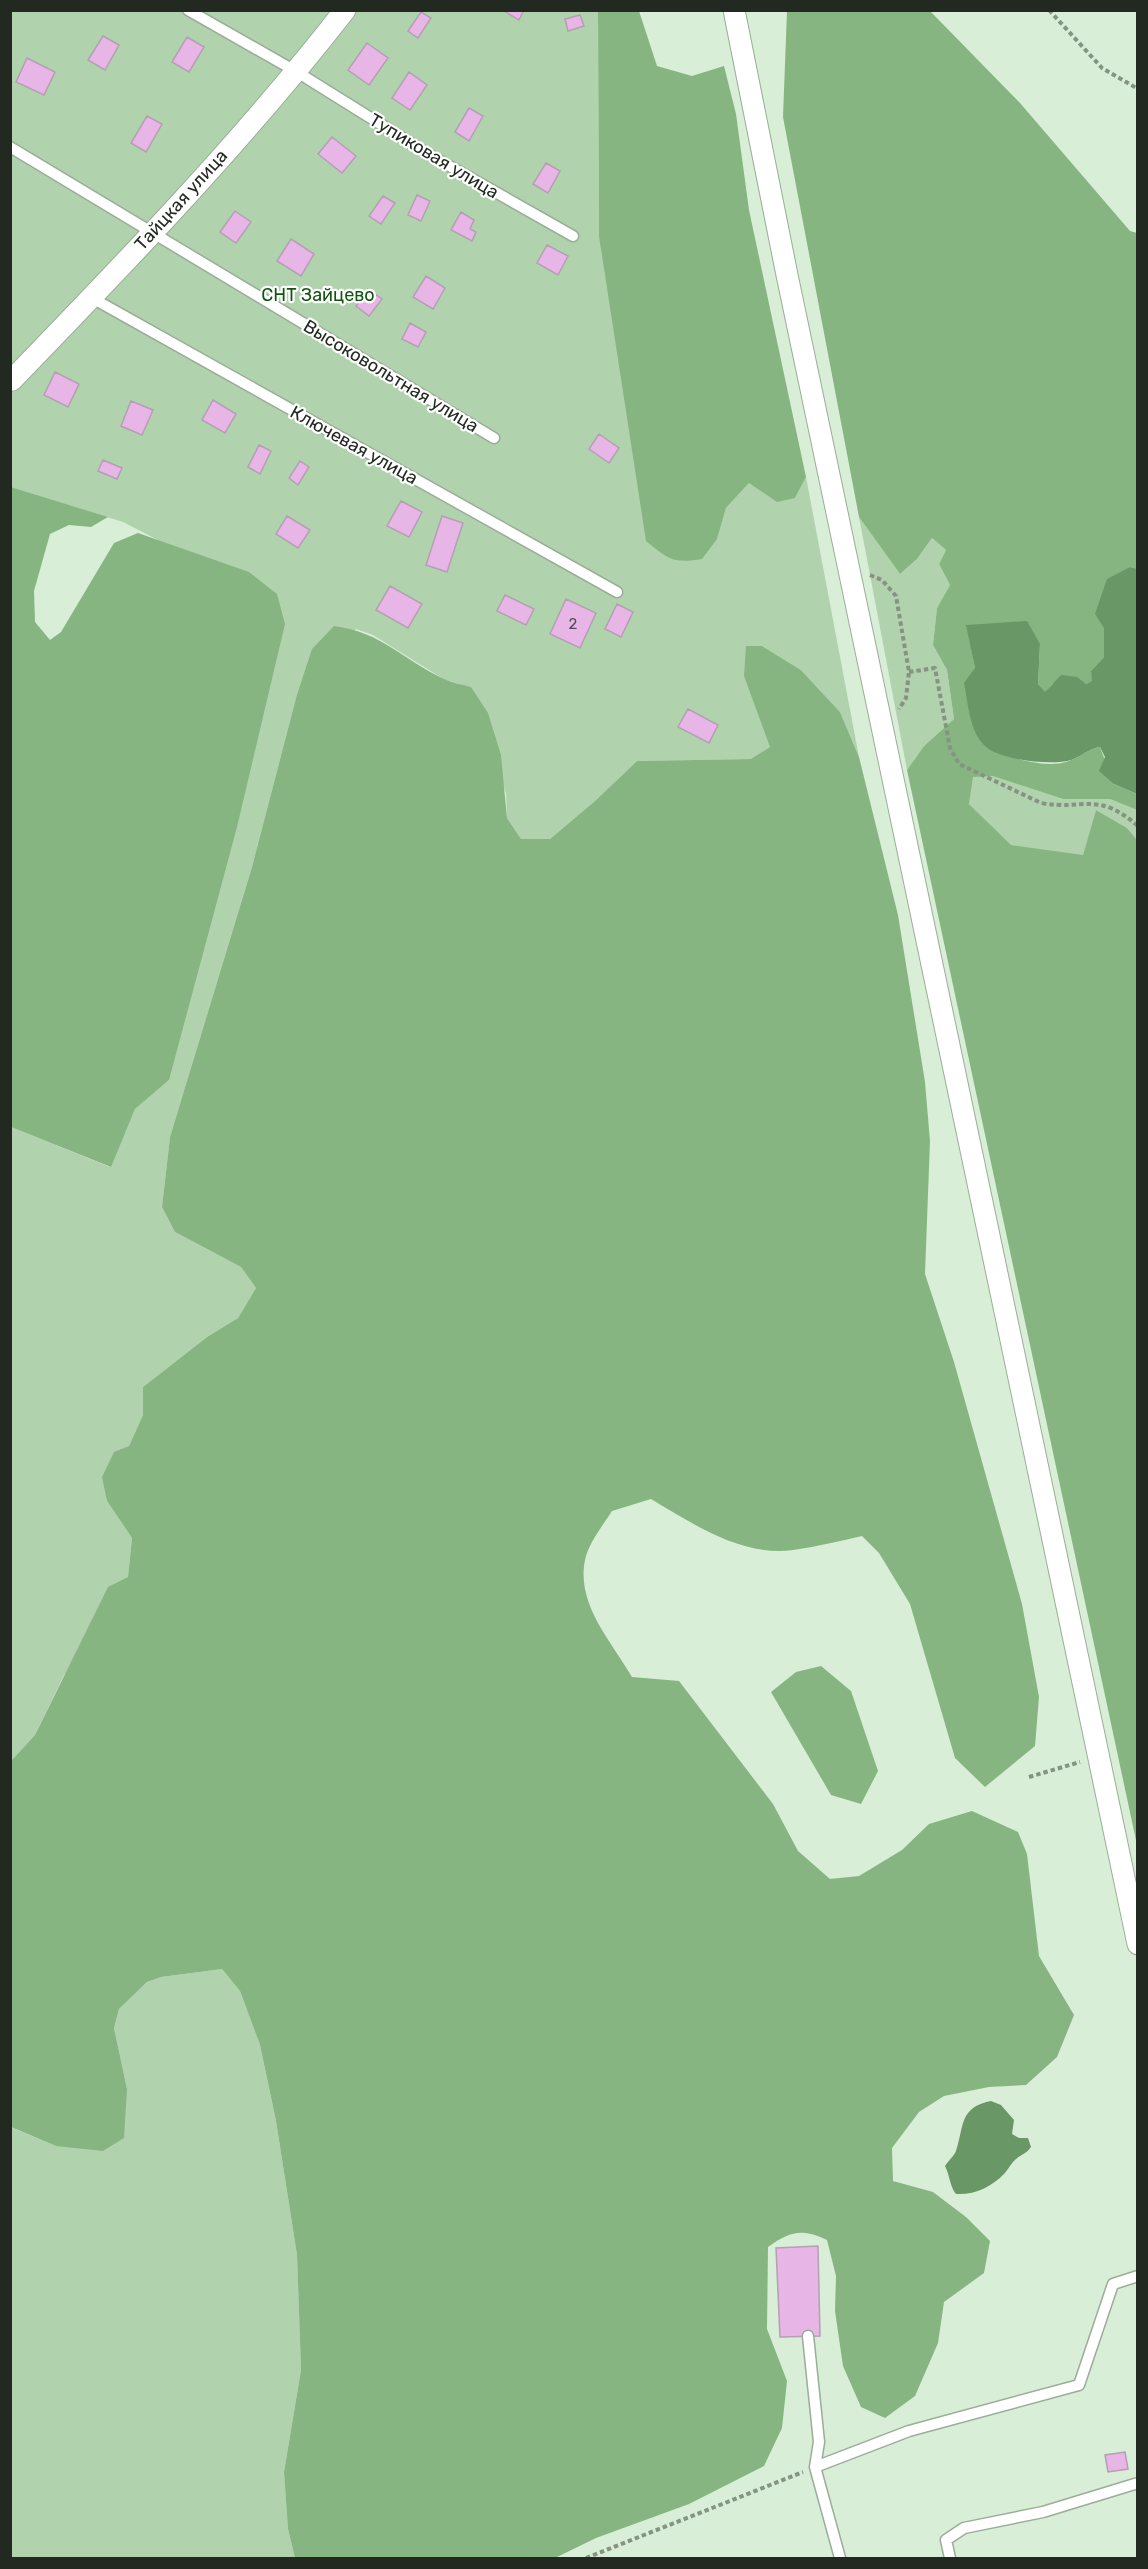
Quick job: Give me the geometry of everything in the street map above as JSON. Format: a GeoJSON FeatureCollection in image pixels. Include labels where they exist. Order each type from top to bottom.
{"type":"FeatureCollection","features":[{"type":"Feature","properties":{"kind":"street","name":"Тайцкая улица"},"geometry":{"type":"LineString","coordinates":[[11,381],[92,298],[297,72],[345,10]]}},
{"type":"Feature","properties":{"kind":"street"},"geometry":{"type":"LineString","coordinates":[[734,10],[1137,1944]]}},
{"type":"Feature","properties":{"kind":"lane","name":"Тупиковая улица"},"geometry":{"type":"LineString","coordinates":[[188,10],[297,72],[430,155],[573,236]]}},
{"type":"Feature","properties":{"kind":"lane","name":"Высоковольтная улица"},"geometry":{"type":"LineString","coordinates":[[10,147],[494,438]]}},
{"type":"Feature","properties":{"kind":"lane","name":"Ключевая улица"},"geometry":{"type":"LineString","coordinates":[[92,298],[617,591]]}},
{"type":"Feature","properties":{"kind":"lane"},"geometry":{"type":"LineString","coordinates":[[815,2467],[909,2431],[1079,2385],[1113,2284],[1137,2276]]}},
{"type":"Feature","properties":{"kind":"lane"},"geometry":{"type":"LineString","coordinates":[[808,2336],[819,2442],[815,2467],[840,2559]]}},
{"type":"Feature","properties":{"kind":"lane"},"geometry":{"type":"LineString","coordinates":[[950,2559],[946,2540],[964,2528],[1043,2512],[1137,2483]]}},
{"type":"Feature","properties":{"kind":"path"},"geometry":{"type":"LineString","coordinates":[[1049,10],[1102,68],[1137,89]]}},
{"type":"Feature","properties":{"kind":"path"},"geometry":{"type":"LineString","coordinates":[[850,572],[861,571],[882,580],[896,596],[909,672],[906,698],[900,709],[880,713]]}},
{"type":"Feature","properties":{"kind":"path"},"geometry":{"type":"LineString","coordinates":[[909,672],[935,668],[950,748],[959,764],[1041,803],[1054,806],[1085,802],[1105,805],[1122,812],[1137,826]]}},
{"type":"Feature","properties":{"kind":"path"},"geometry":{"type":"LineString","coordinates":[[1029,1777],[1098,1757]]}},
{"type":"Feature","properties":{"kind":"path"},"geometry":{"type":"LineString","coordinates":[[586,2559],[815,2467]]}},
{"type":"Feature","properties":{"kind":"green space","name":"СНТ Зайцево"},"geometry":{"type":"Polygon","coordinates":[[[11,11],[598,11],[599,236],[717,538],[726,508],[749,483],[795,498],[806,477],[859,757],[840,712],[801,670],[762,646],[770,747],[752,759],[637,761],[550,839],[521,839],[507,818],[506,793],[471,687],[445,680],[373,635],[356,629],[296,698],[252,867],[170,1137],[162,1207],[175,1232],[241,1267],[256,1288],[238,1318],[207,1337],[143,1387],[143,1415],[129,1446],[114,1453],[107,1501],[132,1538],[128,1577],[63,1677],[35,1735],[11,1761],[11,1127],[110,1167],[135,1109],[169,1080],[160,541],[123,522],[11,487],[11,11]]]}},
{"type":"Feature","properties":{"kind":"green space"},"geometry":{"type":"Polygon","coordinates":[[[859,517],[900,574],[917,559],[932,538],[946,550],[939,564],[950,585],[937,608],[933,645],[947,670],[954,719],[924,746],[907,770],[859,517]]]}},
{"type":"Feature","properties":{"kind":"green space"},"geometry":{"type":"Polygon","coordinates":[[[993,775],[1063,799],[1110,799],[1137,810],[1137,840],[1127,828],[1096,810],[1083,856],[1010,845],[969,804],[972,777],[993,775]]]}},
{"type":"Feature","properties":{"kind":"green space"},"geometry":{"type":"Polygon","coordinates":[[[222,1969],[240,1991],[260,2045],[276,2121],[297,2255],[301,2370],[284,2472],[288,2529],[295,2558],[11,2558],[10,2127],[56,2146],[127,2089],[114,2028],[119,2009],[147,1982],[161,1977],[222,1969]]]}},
{"type":"Feature","properties":{"kind":"shaded area"},"geometry":{"type":"Polygon","coordinates":[[[598,11],[639,11],[657,66],[692,76],[724,66],[736,114],[749,210],[806,477],[795,498],[777,502],[749,483],[726,508],[717,539],[702,559],[684,561],[671,559],[646,541],[599,236],[598,11]]]}},
{"type":"Feature","properties":{"kind":"shaded area"},"geometry":{"type":"Polygon","coordinates":[[[787,11],[930,11],[1020,103],[1130,231],[1137,233],[1137,569],[1130,567],[1104,628],[1104,657],[1091,671],[1093,681],[1086,684],[1052,684],[1045,693],[1038,684],[1040,644],[967,625],[975,668],[997,753],[1052,764],[1069,761],[1100,747],[1114,784],[1137,794],[1137,810],[1110,799],[1063,799],[993,776],[973,777],[969,804],[1011,845],[1083,855],[1096,810],[1127,828],[1137,840],[1137,1845],[907,770],[924,746],[954,719],[947,670],[933,645],[937,608],[950,585],[939,564],[946,550],[932,538],[917,559],[900,574],[859,517],[783,117],[787,11]]]}},
{"type":"Feature","properties":{"kind":"shaded area"},"geometry":{"type":"Polygon","coordinates":[[[11,487],[108,517],[91,527],[69,525],[50,534],[34,591],[35,622],[50,640],[61,632],[114,543],[138,533],[249,572],[277,594],[285,624],[237,827],[169,1080],[135,1109],[111,1167],[11,1127],[11,487]]]}},
{"type":"Feature","properties":{"kind":"shaded area"},"geometry":{"type":"Polygon","coordinates":[[[1130,567],[1138,569],[1137,794],[1114,784],[1099,771],[1105,757],[1100,747],[1071,760],[1036,762],[999,754],[983,744],[972,723],[964,683],[975,668],[966,625],[1027,621],[1040,644],[1038,684],[1045,692],[1061,675],[1077,677],[1086,684],[1092,681],[1091,671],[1104,657],[1104,628],[1095,614],[1107,579],[1130,567]]]}},
{"type":"Feature","properties":{"kind":"shaded area"},"geometry":{"type":"Polygon","coordinates":[[[334,626],[366,634],[429,672],[450,682],[471,687],[488,713],[501,755],[507,818],[521,839],[550,839],[637,761],[751,759],[770,747],[744,676],[746,646],[762,646],[801,670],[840,712],[859,757],[898,915],[925,1082],[930,1141],[925,1274],[954,1362],[1022,1604],[1039,1697],[1035,1746],[985,1787],[955,1758],[910,1604],[879,1553],[862,1536],[793,1550],[774,1551],[755,1548],[737,1544],[701,1528],[651,1499],[612,1511],[592,1541],[585,1560],[584,1576],[590,1607],[632,1677],[679,1681],[773,1804],[798,1851],[830,1879],[859,1876],[902,1850],[929,1824],[972,1811],[1018,1832],[1027,1854],[1039,1956],[1074,2015],[1057,2057],[1026,2085],[989,2087],[944,2096],[919,2112],[892,2148],[893,2181],[933,2192],[966,2217],[990,2241],[984,2273],[944,2302],[938,2343],[915,2396],[885,2418],[861,2407],[843,2366],[835,2311],[836,2276],[827,2240],[803,2233],[783,2237],[768,2247],[767,2329],[787,2381],[782,2428],[764,2466],[689,2504],[596,2538],[555,2558],[295,2558],[288,2529],[284,2472],[301,2370],[297,2255],[276,2121],[260,2045],[240,1991],[222,1969],[161,1977],[147,1982],[119,2009],[114,2028],[127,2089],[124,2138],[103,2151],[56,2146],[11,2127],[11,1761],[35,1735],[108,1587],[128,1577],[132,1538],[107,1501],[102,1477],[114,1452],[129,1446],[143,1415],[143,1387],[207,1337],[238,1318],[256,1288],[241,1267],[175,1232],[162,1207],[170,1137],[252,867],[296,698],[312,649],[334,626]]]}},
{"type":"Feature","properties":{"kind":"shaded area"},"geometry":{"type":"Polygon","coordinates":[[[821,1666],[851,1691],[878,1771],[861,1804],[831,1795],[771,1692],[796,1672],[821,1666]]]}},
{"type":"Feature","properties":{"kind":"shaded area"},"geometry":{"type":"Polygon","coordinates":[[[991,2101],[1001,2105],[1014,2120],[1012,2134],[1019,2138],[1028,2138],[1031,2147],[1014,2161],[999,2179],[988,2186],[976,2192],[956,2194],[945,2166],[956,2151],[962,2126],[968,2113],[973,2108],[991,2101]]]}},
{"type":"Feature","properties":{"kind":"building"},"geometry":{"type":"Polygon","coordinates":[[[502,10],[524,10],[519,20],[502,10]]]}},
{"type":"Feature","properties":{"kind":"building"},"geometry":{"type":"Polygon","coordinates":[[[421,12],[431,18],[418,38],[408,31],[421,12]]]}},
{"type":"Feature","properties":{"kind":"building"},"geometry":{"type":"Polygon","coordinates":[[[580,15],[584,26],[568,31],[565,19],[580,15]]]}},
{"type":"Feature","properties":{"kind":"building"},"geometry":{"type":"Polygon","coordinates":[[[103,36],[119,45],[105,70],[88,60],[103,36]]]}},
{"type":"Feature","properties":{"kind":"building"},"geometry":{"type":"Polygon","coordinates":[[[187,37],[204,47],[189,72],[172,62],[187,37]]]}},
{"type":"Feature","properties":{"kind":"building"},"geometry":{"type":"Polygon","coordinates":[[[367,43],[388,58],[369,85],[348,70],[367,43]]]}},
{"type":"Feature","properties":{"kind":"building"},"geometry":{"type":"Polygon","coordinates":[[[27,58],[55,72],[44,95],[16,82],[27,58]]]}},
{"type":"Feature","properties":{"kind":"building"},"geometry":{"type":"Polygon","coordinates":[[[409,72],[427,85],[410,110],[392,98],[409,72]]]}},
{"type":"Feature","properties":{"kind":"building"},"geometry":{"type":"Polygon","coordinates":[[[469,108],[483,116],[469,141],[455,132],[469,108]]]}},
{"type":"Feature","properties":{"kind":"building"},"geometry":{"type":"Polygon","coordinates":[[[147,116],[162,124],[146,152],[131,143],[147,116]]]}},
{"type":"Feature","properties":{"kind":"building"},"geometry":{"type":"Polygon","coordinates":[[[332,137],[356,156],[342,173],[318,154],[332,137]]]}},
{"type":"Feature","properties":{"kind":"building"},"geometry":{"type":"Polygon","coordinates":[[[546,163],[560,171],[548,193],[533,184],[546,163]]]}},
{"type":"Feature","properties":{"kind":"building"},"geometry":{"type":"Polygon","coordinates":[[[417,195],[430,201],[421,221],[408,215],[417,195]]]}},
{"type":"Feature","properties":{"kind":"building"},"geometry":{"type":"Polygon","coordinates":[[[383,196],[395,203],[381,224],[369,216],[383,196]]]}},
{"type":"Feature","properties":{"kind":"building"},"geometry":{"type":"Polygon","coordinates":[[[235,211],[251,222],[236,243],[220,232],[235,211]]]}},
{"type":"Feature","properties":{"kind":"building"},"geometry":{"type":"Polygon","coordinates":[[[461,212],[474,220],[470,229],[476,232],[472,241],[451,230],[461,212]]]}},
{"type":"Feature","properties":{"kind":"building"},"geometry":{"type":"Polygon","coordinates":[[[291,239],[314,254],[301,276],[277,261],[291,239]]]}},
{"type":"Feature","properties":{"kind":"building"},"geometry":{"type":"Polygon","coordinates":[[[547,245],[568,256],[558,275],[537,263],[547,245]]]}},
{"type":"Feature","properties":{"kind":"building"},"geometry":{"type":"Polygon","coordinates":[[[426,276],[445,288],[433,309],[413,297],[426,276]]]}},
{"type":"Feature","properties":{"kind":"building"},"geometry":{"type":"Polygon","coordinates":[[[368,289],[382,299],[369,316],[356,306],[368,289]]]}},
{"type":"Feature","properties":{"kind":"building"},"geometry":{"type":"Polygon","coordinates":[[[410,323],[426,332],[418,347],[402,339],[410,323]]]}},
{"type":"Feature","properties":{"kind":"building"},"geometry":{"type":"Polygon","coordinates":[[[55,372],[79,384],[68,407],[44,395],[55,372]]]}},
{"type":"Feature","properties":{"kind":"building"},"geometry":{"type":"Polygon","coordinates":[[[213,400],[236,414],[225,433],[202,420],[213,400]]]}},
{"type":"Feature","properties":{"kind":"building"},"geometry":{"type":"Polygon","coordinates":[[[131,401],[153,410],[142,435],[121,426],[131,401]]]}},
{"type":"Feature","properties":{"kind":"building"},"geometry":{"type":"Polygon","coordinates":[[[599,434],[619,448],[609,463],[589,449],[599,434]]]}},
{"type":"Feature","properties":{"kind":"building"},"geometry":{"type":"Polygon","coordinates":[[[259,445],[271,451],[260,474],[248,467],[259,445]]]}},
{"type":"Feature","properties":{"kind":"building"},"geometry":{"type":"Polygon","coordinates":[[[103,460],[122,468],[117,479],[98,471],[103,460]]]}},
{"type":"Feature","properties":{"kind":"building"},"geometry":{"type":"Polygon","coordinates":[[[300,461],[309,467],[298,485],[289,478],[300,461]]]}},
{"type":"Feature","properties":{"kind":"building"},"geometry":{"type":"Polygon","coordinates":[[[401,501],[422,512],[409,537],[387,526],[401,501]]]}},
{"type":"Feature","properties":{"kind":"building"},"geometry":{"type":"Polygon","coordinates":[[[287,516],[310,530],[298,548],[276,534],[287,516]]]}},
{"type":"Feature","properties":{"kind":"building"},"geometry":{"type":"Polygon","coordinates":[[[442,516],[463,523],[447,572],[426,565],[442,516]]]}},
{"type":"Feature","properties":{"kind":"building"},"geometry":{"type":"Polygon","coordinates":[[[390,586],[422,604],[408,628],[376,610],[390,586]]]}},
{"type":"Feature","properties":{"kind":"building"},"geometry":{"type":"Polygon","coordinates":[[[505,595],[534,609],[526,625],[497,611],[505,595]]]}},
{"type":"Feature","properties":{"kind":"building"},"geometry":{"type":"Polygon","coordinates":[[[566,599],[596,613],[580,648],[550,634],[566,599]]]}},
{"type":"Feature","properties":{"kind":"building"},"geometry":{"type":"Polygon","coordinates":[[[617,604],[633,612],[621,637],[605,629],[617,604]]]}},
{"type":"Feature","properties":{"kind":"building"},"geometry":{"type":"Polygon","coordinates":[[[688,709],[718,725],[709,743],[678,727],[688,709]]]}},
{"type":"Feature","properties":{"kind":"building"},"geometry":{"type":"Polygon","coordinates":[[[818,2246],[820,2336],[780,2337],[776,2248],[818,2246]]]}},
{"type":"Feature","properties":{"kind":"building"},"geometry":{"type":"Polygon","coordinates":[[[1125,2452],[1128,2469],[1108,2472],[1105,2455],[1125,2452]]]}}]}
